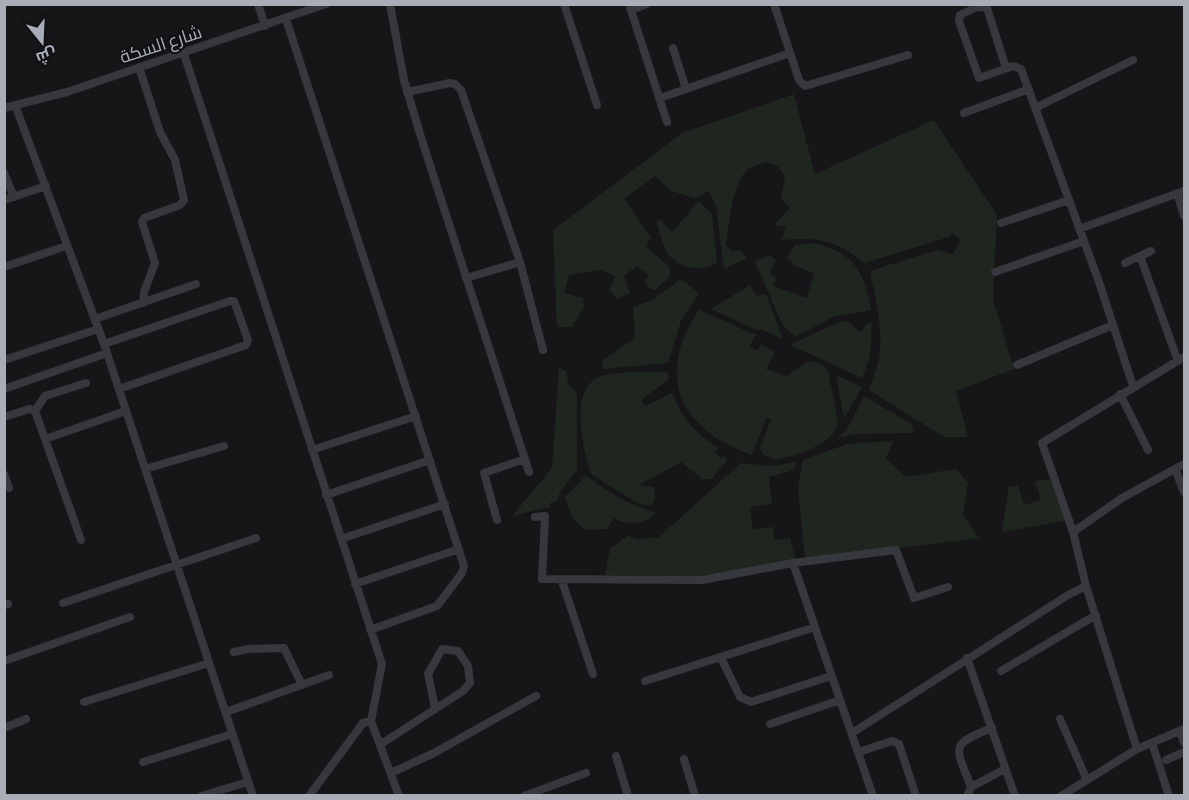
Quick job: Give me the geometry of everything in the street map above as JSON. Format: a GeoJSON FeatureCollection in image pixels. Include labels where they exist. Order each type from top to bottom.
{"type":"FeatureCollection","features":[{"type":"Feature","properties":{"kind":"street"},"geometry":{"type":"LineString","coordinates":[[258,4],[264,23]]}},
{"type":"Feature","properties":{"kind":"street","name":"شارع السكة"},"geometry":{"type":"LineString","coordinates":[[4,108],[67,92],[184,54],[264,23],[286,19],[326,4]]}},
{"type":"Feature","properties":{"kind":"street"},"geometry":{"type":"LineString","coordinates":[[390,4],[407,92],[529,472]]}},
{"type":"Feature","properties":{"kind":"street"},"geometry":{"type":"LineString","coordinates":[[564,4],[597,105]]}},
{"type":"Feature","properties":{"kind":"street"},"geometry":{"type":"LineString","coordinates":[[647,4],[630,7],[668,122]]}},
{"type":"Feature","properties":{"kind":"street"},"geometry":{"type":"LineString","coordinates":[[774,4],[801,84],[809,86],[908,55]]}},
{"type":"Feature","properties":{"kind":"street"},"geometry":{"type":"LineString","coordinates":[[1006,68],[987,8],[977,7],[960,15],[959,21],[978,77],[984,78],[1006,68],[1020,67],[1080,229],[1133,386]]}},
{"type":"Feature","properties":{"kind":"street"},"geometry":{"type":"LineString","coordinates":[[286,19],[445,504],[464,570],[437,606],[370,630]]}},
{"type":"Feature","properties":{"kind":"street"},"geometry":{"type":"LineString","coordinates":[[673,48],[686,89]]}},
{"type":"Feature","properties":{"kind":"street"},"geometry":{"type":"LineString","coordinates":[[660,98],[790,53]]}},
{"type":"Feature","properties":{"kind":"street"},"geometry":{"type":"LineString","coordinates":[[184,54],[382,664],[371,721],[381,744],[396,793]]}},
{"type":"Feature","properties":{"kind":"street"},"geometry":{"type":"LineString","coordinates":[[1035,108],[1133,60]]}},
{"type":"Feature","properties":{"kind":"street"},"geometry":{"type":"LineString","coordinates":[[140,67],[160,132],[175,160],[184,200],[180,206],[144,218],[142,222],[155,263],[144,292],[143,303]]}},
{"type":"Feature","properties":{"kind":"street"},"geometry":{"type":"LineString","coordinates":[[407,92],[450,83],[458,86],[520,262],[543,350]]}},
{"type":"Feature","properties":{"kind":"street"},"geometry":{"type":"LineString","coordinates":[[964,113],[1029,89]]}},
{"type":"Feature","properties":{"kind":"street"},"geometry":{"type":"LineString","coordinates":[[15,105],[104,344],[253,795]]}},
{"type":"Feature","properties":{"kind":"street"},"geometry":{"type":"LineString","coordinates":[[4,173],[14,197]]}},
{"type":"Feature","properties":{"kind":"street"},"geometry":{"type":"LineString","coordinates":[[4,200],[46,186]]}},
{"type":"Feature","properties":{"kind":"street"},"geometry":{"type":"LineString","coordinates":[[1080,229],[1181,192],[1185,216]]}},
{"type":"Feature","properties":{"kind":"street"},"geometry":{"type":"LineString","coordinates":[[1001,223],[1069,200]]}},
{"type":"Feature","properties":{"kind":"street"},"geometry":{"type":"LineString","coordinates":[[995,272],[1084,241]]}},
{"type":"Feature","properties":{"kind":"street"},"geometry":{"type":"LineString","coordinates":[[4,267],[66,246]]}},
{"type":"Feature","properties":{"kind":"street"},"geometry":{"type":"LineString","coordinates":[[1125,263],[1151,251]]}},
{"type":"Feature","properties":{"kind":"street"},"geometry":{"type":"LineString","coordinates":[[1137,749],[1086,586],[1073,532],[1042,443],[1133,386],[1183,359],[1140,256]]}},
{"type":"Feature","properties":{"kind":"street"},"geometry":{"type":"LineString","coordinates":[[466,278],[520,262]]}},
{"type":"Feature","properties":{"kind":"street"},"geometry":{"type":"LineString","coordinates":[[95,319],[196,284]]}},
{"type":"Feature","properties":{"kind":"street"},"geometry":{"type":"LineString","coordinates":[[104,344],[230,301],[234,301],[237,307],[248,340],[246,345],[119,389]]}},
{"type":"Feature","properties":{"kind":"street"},"geometry":{"type":"LineString","coordinates":[[1017,365],[1113,326]]}},
{"type":"Feature","properties":{"kind":"street"},"geometry":{"type":"LineString","coordinates":[[4,360],[98,329]]}},
{"type":"Feature","properties":{"kind":"street"},"geometry":{"type":"LineString","coordinates":[[4,389],[107,353]]}},
{"type":"Feature","properties":{"kind":"street"},"geometry":{"type":"LineString","coordinates":[[35,411],[45,396],[86,383]]}},
{"type":"Feature","properties":{"kind":"street"},"geometry":{"type":"LineString","coordinates":[[1120,394],[1148,450]]}},
{"type":"Feature","properties":{"kind":"street"},"geometry":{"type":"LineString","coordinates":[[4,417],[29,409],[35,411]]}},
{"type":"Feature","properties":{"kind":"street"},"geometry":{"type":"LineString","coordinates":[[35,411],[81,540]]}},
{"type":"Feature","properties":{"kind":"street"},"geometry":{"type":"LineString","coordinates":[[45,439],[126,411]]}},
{"type":"Feature","properties":{"kind":"street"},"geometry":{"type":"LineString","coordinates":[[312,450],[416,416]]}},
{"type":"Feature","properties":{"kind":"street"},"geometry":{"type":"LineString","coordinates":[[145,469],[224,446]]}},
{"type":"Feature","properties":{"kind":"street"},"geometry":{"type":"LineString","coordinates":[[497,520],[484,473],[525,459]]}},
{"type":"Feature","properties":{"kind":"street"},"geometry":{"type":"LineString","coordinates":[[326,495],[430,460]]}},
{"type":"Feature","properties":{"kind":"street"},"geometry":{"type":"LineString","coordinates":[[1073,532],[1122,498],[1185,464]]}},
{"type":"Feature","properties":{"kind":"street"},"geometry":{"type":"LineString","coordinates":[[1175,469],[1185,492]]}},
{"type":"Feature","properties":{"kind":"street"},"geometry":{"type":"LineString","coordinates":[[4,474],[9,488]]}},
{"type":"Feature","properties":{"kind":"street"},"geometry":{"type":"LineString","coordinates":[[340,539],[445,504]]}},
{"type":"Feature","properties":{"kind":"street"},"geometry":{"type":"LineString","coordinates":[[535,517],[545,516],[542,579],[562,581],[605,578],[702,580],[794,563],[896,550],[914,598],[948,586]]}},
{"type":"Feature","properties":{"kind":"street"},"geometry":{"type":"LineString","coordinates":[[63,603],[256,538]]}},
{"type":"Feature","properties":{"kind":"street"},"geometry":{"type":"LineString","coordinates":[[355,584],[459,549]]}},
{"type":"Feature","properties":{"kind":"street"},"geometry":{"type":"LineString","coordinates":[[794,563],[873,795]]}},
{"type":"Feature","properties":{"kind":"street"},"geometry":{"type":"LineString","coordinates":[[562,581],[593,674]]}},
{"type":"Feature","properties":{"kind":"street"},"geometry":{"type":"LineString","coordinates":[[852,733],[967,658],[1086,586]]}},
{"type":"Feature","properties":{"kind":"street"},"geometry":{"type":"LineString","coordinates":[[1001,671],[1096,615]]}},
{"type":"Feature","properties":{"kind":"street"},"geometry":{"type":"LineString","coordinates":[[4,662],[130,617]]}},
{"type":"Feature","properties":{"kind":"street"},"geometry":{"type":"LineString","coordinates":[[645,681],[814,627]]}},
{"type":"Feature","properties":{"kind":"street"},"geometry":{"type":"LineString","coordinates":[[234,652],[248,649],[284,648],[302,685]]}},
{"type":"Feature","properties":{"kind":"street"},"geometry":{"type":"LineString","coordinates":[[381,744],[463,691],[470,683],[468,666],[458,651],[442,649],[428,674],[435,708]]}},
{"type":"Feature","properties":{"kind":"street"},"geometry":{"type":"LineString","coordinates":[[721,658],[740,697],[751,702],[831,676]]}},
{"type":"Feature","properties":{"kind":"street"},"geometry":{"type":"LineString","coordinates":[[967,658],[1015,795]]}},
{"type":"Feature","properties":{"kind":"street"},"geometry":{"type":"LineString","coordinates":[[84,702],[208,663]]}},
{"type":"Feature","properties":{"kind":"street"},"geometry":{"type":"LineString","coordinates":[[226,712],[329,675]]}},
{"type":"Feature","properties":{"kind":"street"},"geometry":{"type":"LineString","coordinates":[[391,773],[434,753],[536,696]]}},
{"type":"Feature","properties":{"kind":"street"},"geometry":{"type":"LineString","coordinates":[[770,724],[840,700]]}},
{"type":"Feature","properties":{"kind":"street"},"geometry":{"type":"LineString","coordinates":[[4,728],[26,719]]}},
{"type":"Feature","properties":{"kind":"street"},"geometry":{"type":"LineString","coordinates":[[1060,719],[1087,780]]}},
{"type":"Feature","properties":{"kind":"street"},"geometry":{"type":"LineString","coordinates":[[309,795],[363,723],[371,721]]}},
{"type":"Feature","properties":{"kind":"street"},"geometry":{"type":"LineString","coordinates":[[971,787],[959,755],[960,744],[964,739],[992,728]]}},
{"type":"Feature","properties":{"kind":"street"},"geometry":{"type":"LineString","coordinates":[[1061,795],[1076,791],[1087,780],[1152,742],[1182,730],[1185,743]]}},
{"type":"Feature","properties":{"kind":"street"},"geometry":{"type":"LineString","coordinates":[[142,762],[232,734]]}},
{"type":"Feature","properties":{"kind":"street"},"geometry":{"type":"LineString","coordinates":[[859,752],[892,741],[899,744],[916,795]]}},
{"type":"Feature","properties":{"kind":"street"},"geometry":{"type":"LineString","coordinates":[[1152,742],[1169,795]]}},
{"type":"Feature","properties":{"kind":"street"},"geometry":{"type":"LineString","coordinates":[[1166,760],[1185,752]]}},
{"type":"Feature","properties":{"kind":"street"},"geometry":{"type":"LineString","coordinates":[[616,756],[628,795]]}},
{"type":"Feature","properties":{"kind":"street"},"geometry":{"type":"LineString","coordinates":[[684,759],[695,795]]}},
{"type":"Feature","properties":{"kind":"street"},"geometry":{"type":"LineString","coordinates":[[967,795],[971,787],[1005,768]]}},
{"type":"Feature","properties":{"kind":"street"},"geometry":{"type":"LineString","coordinates":[[524,795],[586,773]]}},
{"type":"Feature","properties":{"kind":"street"},"geometry":{"type":"LineString","coordinates":[[201,795],[249,782]]}},
{"type":"Feature","properties":{"kind":"shaded area"},"geometry":{"type":"Polygon","coordinates":[[[794,94],[815,174],[934,120],[997,215],[993,299],[1014,369],[956,391],[968,437],[944,437],[869,390],[877,367],[880,348],[878,315],[870,271],[937,250],[953,254],[961,240],[952,233],[949,237],[864,263],[845,249],[826,242],[806,239],[782,240],[786,227],[774,225],[790,208],[781,199],[785,176],[777,166],[766,162],[748,169],[743,175],[732,204],[726,245],[732,251],[740,250],[747,258],[724,269],[716,205],[708,191],[695,198],[671,191],[655,176],[624,199],[651,237],[646,246],[670,268],[670,276],[655,290],[648,287],[645,281],[649,275],[637,266],[624,276],[630,293],[617,299],[609,290],[615,276],[601,270],[569,275],[564,293],[583,298],[584,307],[572,327],[557,327],[553,230],[682,133],[794,94]]]}},
{"type":"Feature","properties":{"kind":"shaded area"},"geometry":{"type":"Polygon","coordinates":[[[699,201],[712,214],[717,263],[704,268],[691,268],[678,263],[668,254],[656,222],[660,219],[672,232],[699,201]]]}},
{"type":"Feature","properties":{"kind":"shaded area"},"geometry":{"type":"Polygon","coordinates":[[[814,243],[839,252],[855,265],[865,284],[871,310],[833,317],[796,337],[783,326],[755,262],[769,255],[776,260],[770,274],[777,277],[773,286],[807,298],[814,273],[795,266],[787,258],[795,245],[814,243]]]}},
{"type":"Feature","properties":{"kind":"shaded area"},"geometry":{"type":"Polygon","coordinates":[[[681,279],[699,293],[681,321],[668,363],[602,369],[603,360],[635,338],[633,307],[652,300],[681,279]]]}},
{"type":"Feature","properties":{"kind":"shaded area"},"geometry":{"type":"Polygon","coordinates":[[[750,285],[757,296],[766,294],[783,339],[763,330],[754,329],[711,309],[750,285]]]}},
{"type":"Feature","properties":{"kind":"shaded area"},"geometry":{"type":"Polygon","coordinates":[[[699,310],[756,335],[749,346],[757,351],[761,344],[775,352],[766,369],[787,376],[807,361],[820,363],[828,370],[837,414],[837,426],[828,439],[803,452],[778,460],[764,455],[760,448],[771,419],[766,418],[752,455],[727,444],[707,431],[692,416],[682,398],[677,378],[678,357],[685,334],[699,310]]]}},
{"type":"Feature","properties":{"kind":"shaded area"},"geometry":{"type":"Polygon","coordinates":[[[841,321],[849,322],[861,333],[866,324],[872,322],[870,357],[862,378],[790,345],[841,321]]]}},
{"type":"Feature","properties":{"kind":"shaded area"},"geometry":{"type":"Polygon","coordinates":[[[559,367],[566,371],[569,386],[577,392],[577,469],[560,492],[557,502],[550,503],[550,507],[512,516],[552,468],[559,367]]]}},
{"type":"Feature","properties":{"kind":"shaded area"},"geometry":{"type":"Polygon","coordinates":[[[667,372],[669,379],[641,400],[646,406],[672,393],[690,424],[718,448],[715,453],[720,458],[725,455],[727,461],[711,479],[702,479],[681,462],[639,485],[654,487],[655,498],[652,505],[639,504],[591,474],[582,435],[581,406],[584,393],[591,383],[601,376],[667,372]]]}},
{"type":"Feature","properties":{"kind":"shaded area"},"geometry":{"type":"Polygon","coordinates":[[[836,375],[862,387],[844,419],[836,375]]]}},
{"type":"Feature","properties":{"kind":"shaded area"},"geometry":{"type":"Polygon","coordinates":[[[864,396],[911,424],[914,433],[858,434],[839,437],[848,427],[864,396]]]}},
{"type":"Feature","properties":{"kind":"shaded area"},"geometry":{"type":"Polygon","coordinates":[[[893,441],[886,459],[906,477],[956,469],[968,483],[963,514],[979,538],[805,560],[798,488],[803,460],[847,444],[893,441]]]}},
{"type":"Feature","properties":{"kind":"shaded area"},"geometry":{"type":"Polygon","coordinates":[[[796,462],[794,470],[769,477],[772,504],[750,507],[753,529],[773,527],[775,540],[790,538],[796,562],[697,576],[605,575],[610,548],[629,535],[636,540],[659,537],[741,463],[771,466],[796,462]]]}},
{"type":"Feature","properties":{"kind":"shaded area"},"geometry":{"type":"Polygon","coordinates":[[[586,475],[620,498],[656,513],[642,522],[630,523],[614,518],[607,529],[584,530],[572,517],[565,497],[586,475]]]}},
{"type":"Feature","properties":{"kind":"shaded area"},"geometry":{"type":"Polygon","coordinates":[[[1050,479],[1065,521],[1002,532],[1009,486],[1018,486],[1024,505],[1041,500],[1035,481],[1050,479]]]}}]}
